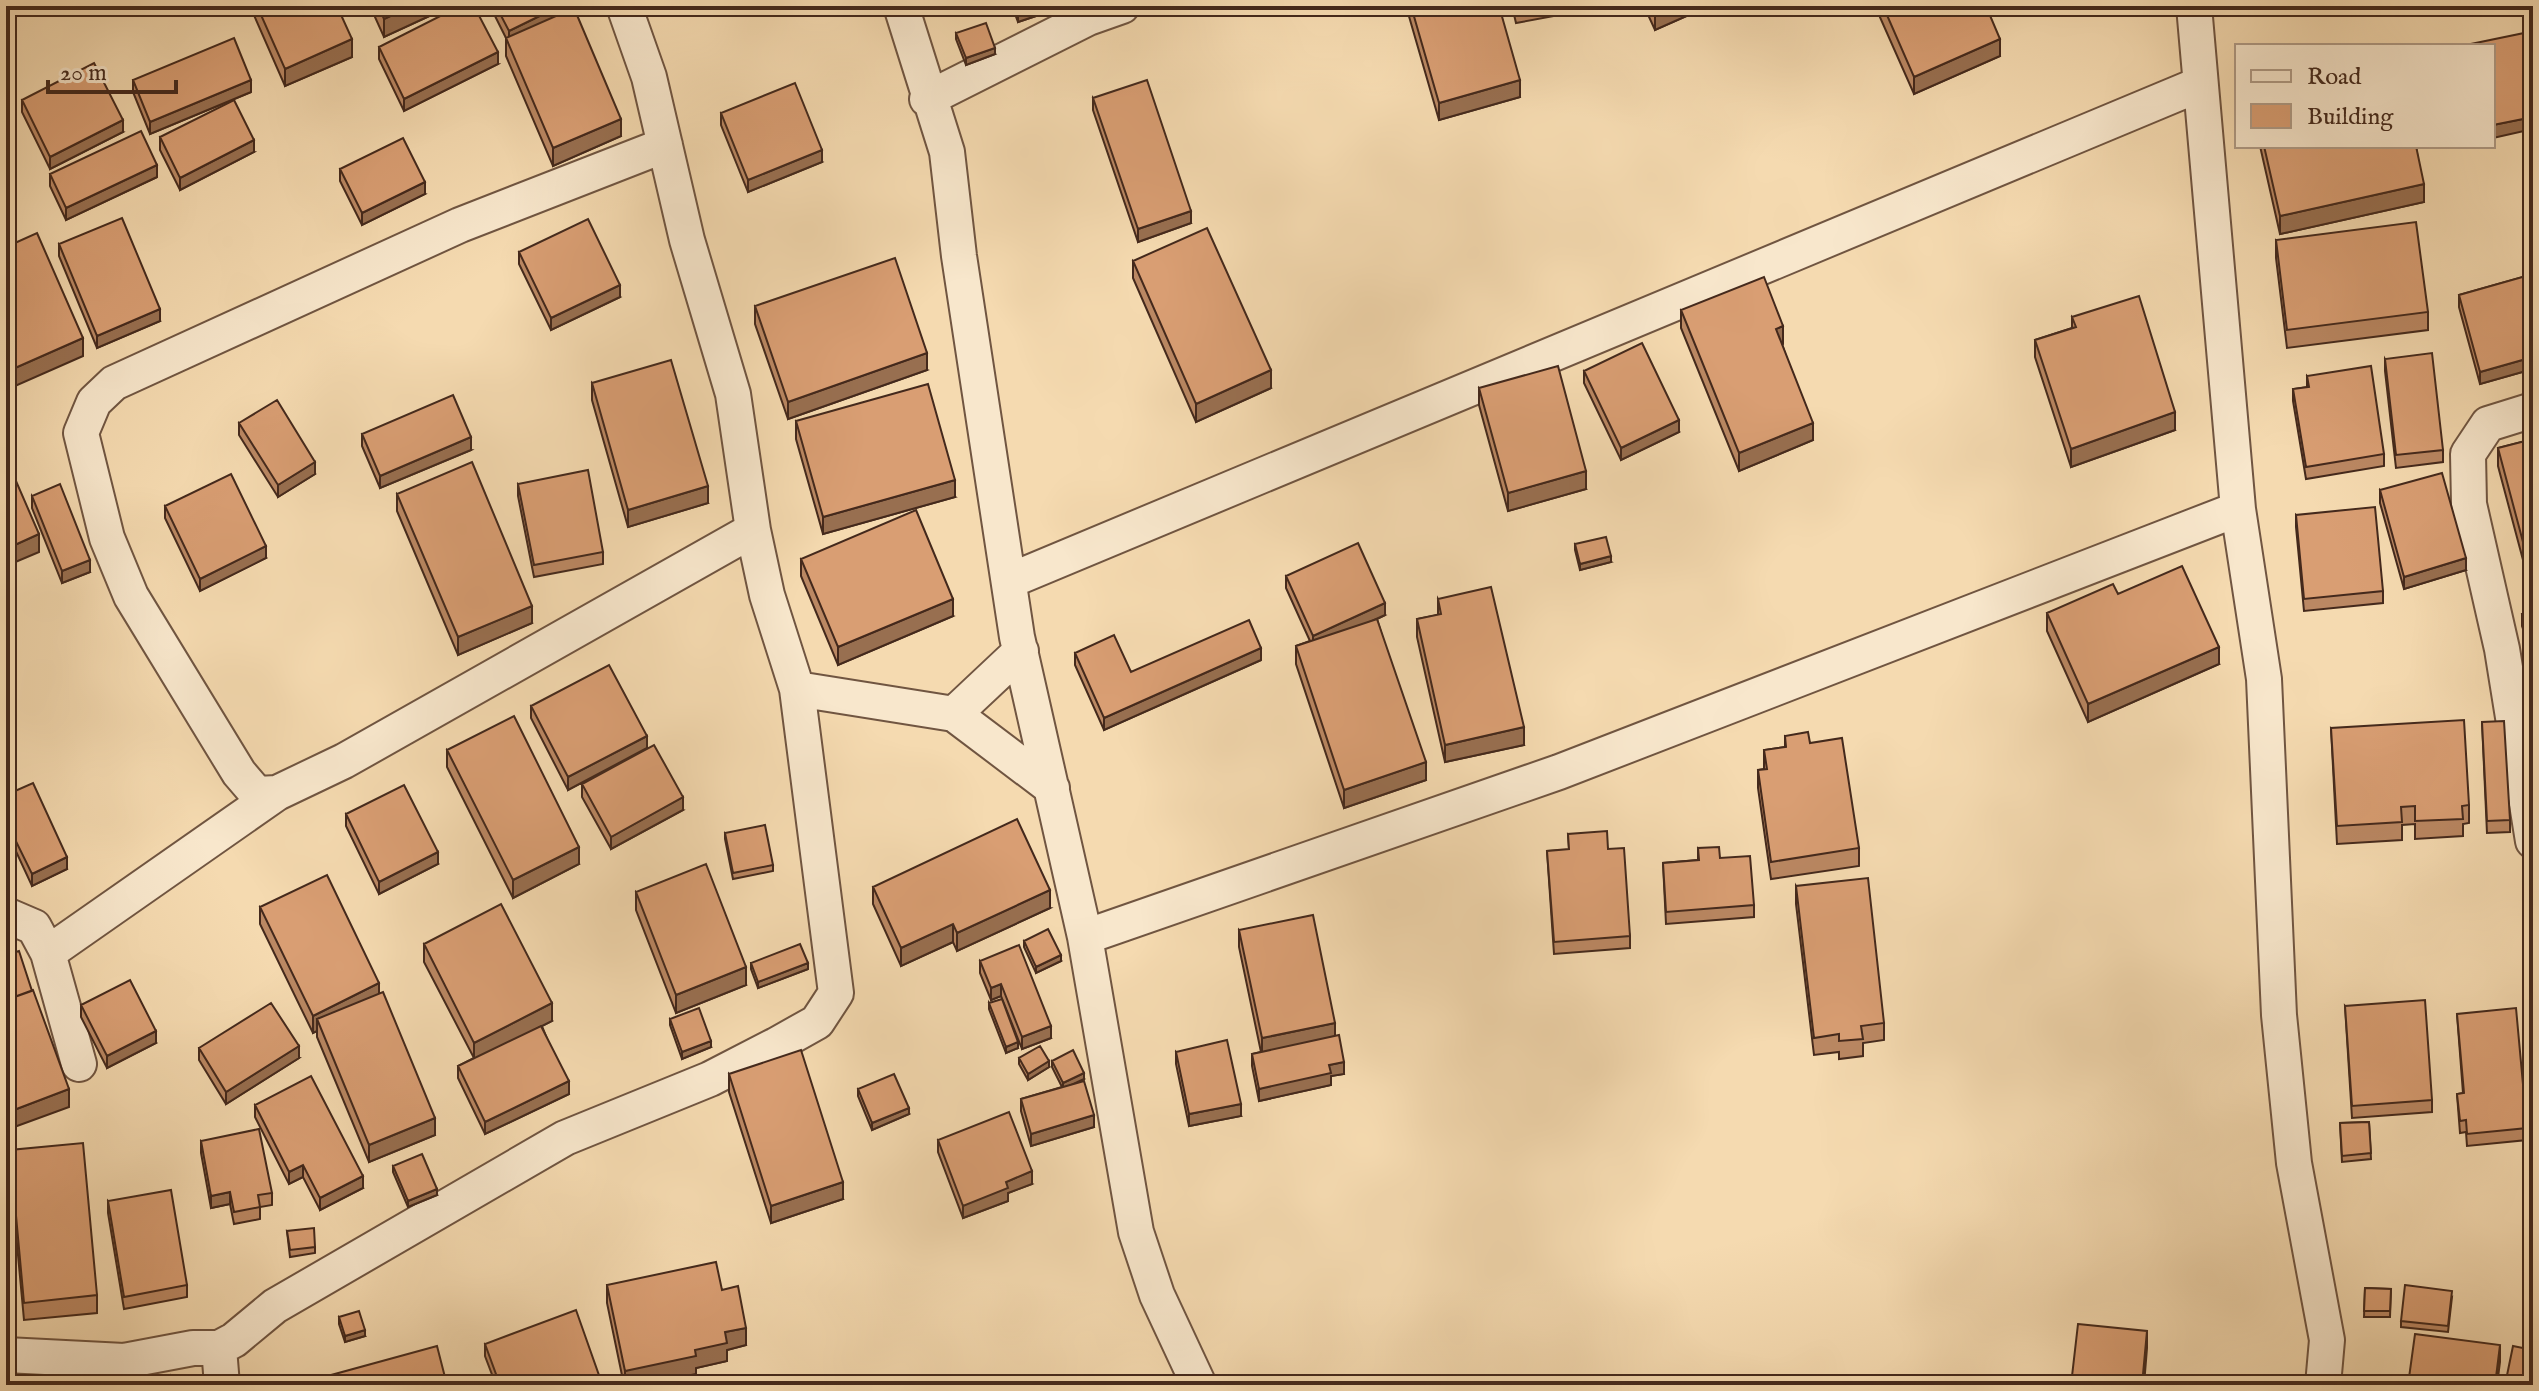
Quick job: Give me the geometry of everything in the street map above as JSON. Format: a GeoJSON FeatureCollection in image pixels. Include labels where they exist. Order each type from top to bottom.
{"type":"FeatureCollection","features":[{"type":"Feature","properties":{"kind":"street"},"geometry":{"type":"LineString","coordinates":[[6,1355],[124,1361],[193,1348],[219,1348],[234,1340],[275,1306],[565,1138],[710,1079],[817,1022],[836,993],[797,689],[767,595],[753,530],[733,394],[687,240],[649,77],[624,6]]}},
{"type":"Feature","properties":{"kind":"street"},"geometry":{"type":"LineString","coordinates":[[901,6],[927,99],[947,152],[959,256],[1021,651],[1085,937],[1136,1232],[1157,1295],[1199,1385]]}},
{"type":"Feature","properties":{"kind":"street"},"geometry":{"type":"LineString","coordinates":[[927,99],[1088,18],[1122,6]]}},
{"type":"Feature","properties":{"kind":"street"},"geometry":{"type":"LineString","coordinates":[[2194,6],[2198,85],[2238,509],[2264,679],[2279,1015],[2294,1163],[2327,1340],[2323,1385]]}},
{"type":"Feature","properties":{"kind":"street"},"geometry":{"type":"LineString","coordinates":[[1009,581],[2198,85]]}},
{"type":"Feature","properties":{"kind":"street"},"geometry":{"type":"LineString","coordinates":[[277,793],[257,794],[239,773],[131,596],[107,538],[81,433],[94,402],[114,383],[316,289],[460,225],[665,145]]}},
{"type":"Feature","properties":{"kind":"street"},"geometry":{"type":"LineString","coordinates":[[2533,410],[2488,424],[2468,454],[2469,504],[2502,649],[2533,841]]}},
{"type":"Feature","properties":{"kind":"street"},"geometry":{"type":"LineString","coordinates":[[1085,937],[1559,772],[2238,509]]}},
{"type":"Feature","properties":{"kind":"street"},"geometry":{"type":"LineString","coordinates":[[48,953],[277,793],[344,761],[753,530]]}},
{"type":"Feature","properties":{"kind":"street"},"geometry":{"type":"LineString","coordinates":[[954,714],[1021,651]]}},
{"type":"Feature","properties":{"kind":"street"},"geometry":{"type":"LineString","coordinates":[[797,689],[954,714],[1052,788]]}},
{"type":"Feature","properties":{"kind":"street"},"geometry":{"type":"LineString","coordinates":[[6,915],[34,927],[48,953],[79,1064]]}},
{"type":"Feature","properties":{"kind":"street"},"geometry":{"type":"LineString","coordinates":[[219,1348],[222,1385]]}},
{"type":"Feature","properties":{"kind":"building"},"geometry":{"type":"Polygon","coordinates":[[[257,6],[337,6],[352,39],[285,69],[257,6]]]}},
{"type":"Feature","properties":{"kind":"building"},"geometry":{"type":"Polygon","coordinates":[[[378,6],[412,6],[384,19],[378,6]]]}},
{"type":"Feature","properties":{"kind":"building"},"geometry":{"type":"Polygon","coordinates":[[[460,6],[474,6],[498,52],[404,99],[379,47],[460,6]]]}},
{"type":"Feature","properties":{"kind":"building"},"geometry":{"type":"Polygon","coordinates":[[[496,6],[560,6],[509,31],[496,6]]]}},
{"type":"Feature","properties":{"kind":"building"},"geometry":{"type":"Polygon","coordinates":[[[1411,6],[1499,6],[1520,80],[1439,103],[1411,6]]]}},
{"type":"Feature","properties":{"kind":"building"},"geometry":{"type":"Polygon","coordinates":[[[1515,6],[1541,6],[1516,10],[1515,6]]]}},
{"type":"Feature","properties":{"kind":"building"},"geometry":{"type":"Polygon","coordinates":[[[1652,6],[1669,6],[1655,12],[1652,6]]]}},
{"type":"Feature","properties":{"kind":"building"},"geometry":{"type":"Polygon","coordinates":[[[1883,6],[1986,6],[2000,39],[1914,77],[1883,6]]]}},
{"type":"Feature","properties":{"kind":"building"},"geometry":{"type":"Polygon","coordinates":[[[574,8],[621,119],[553,148],[506,38],[574,8]]]}},
{"type":"Feature","properties":{"kind":"building"},"geometry":{"type":"Polygon","coordinates":[[[986,23],[995,48],[966,58],[956,33],[986,23]]]}},
{"type":"Feature","properties":{"kind":"building"},"geometry":{"type":"Polygon","coordinates":[[[2529,32],[2533,52],[2533,117],[2495,125],[2495,44],[2471,44],[2529,32]]]}},
{"type":"Feature","properties":{"kind":"building"},"geometry":{"type":"Polygon","coordinates":[[[234,38],[251,80],[150,122],[133,80],[234,38]]]}},
{"type":"Feature","properties":{"kind":"building"},"geometry":{"type":"Polygon","coordinates":[[[94,63],[123,120],[50,157],[22,100],[94,63]]]}},
{"type":"Feature","properties":{"kind":"building"},"geometry":{"type":"Polygon","coordinates":[[[1147,80],[1191,211],[1138,229],[1093,98],[1147,80]]]}},
{"type":"Feature","properties":{"kind":"building"},"geometry":{"type":"Polygon","coordinates":[[[795,83],[822,150],[748,180],[721,113],[795,83]]]}},
{"type":"Feature","properties":{"kind":"building"},"geometry":{"type":"Polygon","coordinates":[[[234,100],[254,140],[180,178],[160,137],[234,100]]]}},
{"type":"Feature","properties":{"kind":"building"},"geometry":{"type":"Polygon","coordinates":[[[141,131],[157,165],[66,208],[50,174],[141,131]]]}},
{"type":"Feature","properties":{"kind":"building"},"geometry":{"type":"Polygon","coordinates":[[[403,138],[425,182],[362,213],[340,169],[403,138]]]}},
{"type":"Feature","properties":{"kind":"building"},"geometry":{"type":"Polygon","coordinates":[[[2533,145],[2533,181],[2525,146],[2533,145]]]}},
{"type":"Feature","properties":{"kind":"building"},"geometry":{"type":"Polygon","coordinates":[[[2264,148],[2416,148],[2424,184],[2280,216],[2264,148]]]}},
{"type":"Feature","properties":{"kind":"building"},"geometry":{"type":"Polygon","coordinates":[[[122,218],[160,309],[97,336],[59,244],[122,218]]]}},
{"type":"Feature","properties":{"kind":"building"},"geometry":{"type":"Polygon","coordinates":[[[588,219],[620,285],[551,318],[519,252],[588,219]]]}},
{"type":"Feature","properties":{"kind":"building"},"geometry":{"type":"Polygon","coordinates":[[[2416,222],[2428,312],[2287,330],[2276,240],[2416,222]]]}},
{"type":"Feature","properties":{"kind":"building"},"geometry":{"type":"Polygon","coordinates":[[[1207,228],[1271,370],[1196,404],[1133,261],[1207,228]]]}},
{"type":"Feature","properties":{"kind":"building"},"geometry":{"type":"Polygon","coordinates":[[[37,233],[83,338],[6,372],[6,247],[37,233]]]}},
{"type":"Feature","properties":{"kind":"building"},"geometry":{"type":"Polygon","coordinates":[[[895,258],[927,353],[788,402],[755,306],[895,258]]]}},
{"type":"Feature","properties":{"kind":"building"},"geometry":{"type":"Polygon","coordinates":[[[2533,274],[2533,357],[2480,372],[2459,295],[2533,274]]]}},
{"type":"Feature","properties":{"kind":"building"},"geometry":{"type":"Polygon","coordinates":[[[1764,277],[1783,326],[1776,329],[1813,423],[1739,453],[1681,310],[1764,277]]]}},
{"type":"Feature","properties":{"kind":"building"},"geometry":{"type":"Polygon","coordinates":[[[2139,296],[2175,412],[2071,449],[2035,340],[2076,327],[2072,317],[2139,296]]]}},
{"type":"Feature","properties":{"kind":"building"},"geometry":{"type":"Polygon","coordinates":[[[1642,343],[1679,420],[1621,448],[1584,371],[1642,343]]]}},
{"type":"Feature","properties":{"kind":"building"},"geometry":{"type":"Polygon","coordinates":[[[2432,353],[2443,450],[2396,455],[2385,359],[2432,353]]]}},
{"type":"Feature","properties":{"kind":"building"},"geometry":{"type":"Polygon","coordinates":[[[671,360],[708,486],[628,510],[592,383],[671,360]]]}},
{"type":"Feature","properties":{"kind":"building"},"geometry":{"type":"Polygon","coordinates":[[[1558,366],[1586,471],[1508,493],[1479,388],[1558,366]]]}},
{"type":"Feature","properties":{"kind":"building"},"geometry":{"type":"Polygon","coordinates":[[[2371,366],[2384,454],[2306,467],[2293,389],[2309,387],[2307,376],[2371,366]]]}},
{"type":"Feature","properties":{"kind":"building"},"geometry":{"type":"Polygon","coordinates":[[[928,384],[955,480],[823,517],[796,421],[928,384]]]}},
{"type":"Feature","properties":{"kind":"building"},"geometry":{"type":"Polygon","coordinates":[[[453,395],[471,437],[380,476],[362,434],[453,395]]]}},
{"type":"Feature","properties":{"kind":"building"},"geometry":{"type":"Polygon","coordinates":[[[277,400],[315,462],[278,485],[239,423],[277,400]]]}},
{"type":"Feature","properties":{"kind":"building"},"geometry":{"type":"Polygon","coordinates":[[[2533,439],[2533,572],[2531,572],[2498,448],[2533,439]]]}},
{"type":"Feature","properties":{"kind":"building"},"geometry":{"type":"Polygon","coordinates":[[[6,458],[39,534],[6,549],[6,458]]]}},
{"type":"Feature","properties":{"kind":"building"},"geometry":{"type":"Polygon","coordinates":[[[472,462],[532,606],[458,637],[397,494],[472,462]]]}},
{"type":"Feature","properties":{"kind":"building"},"geometry":{"type":"Polygon","coordinates":[[[588,470],[603,552],[534,565],[518,484],[588,470]]]}},
{"type":"Feature","properties":{"kind":"building"},"geometry":{"type":"Polygon","coordinates":[[[2442,473],[2466,558],[2404,577],[2380,490],[2442,473]]]}},
{"type":"Feature","properties":{"kind":"building"},"geometry":{"type":"Polygon","coordinates":[[[231,474],[266,546],[200,579],[165,506],[231,474]]]}},
{"type":"Feature","properties":{"kind":"building"},"geometry":{"type":"Polygon","coordinates":[[[60,484],[90,560],[62,571],[32,496],[60,484]]]}},
{"type":"Feature","properties":{"kind":"building"},"geometry":{"type":"Polygon","coordinates":[[[2375,507],[2383,591],[2304,599],[2296,515],[2375,507]]]}},
{"type":"Feature","properties":{"kind":"building"},"geometry":{"type":"Polygon","coordinates":[[[916,510],[953,599],[838,647],[801,559],[916,510]]]}},
{"type":"Feature","properties":{"kind":"building"},"geometry":{"type":"Polygon","coordinates":[[[1606,537],[1611,556],[1580,564],[1575,544],[1606,537]]]}},
{"type":"Feature","properties":{"kind":"building"},"geometry":{"type":"Polygon","coordinates":[[[1358,543],[1385,603],[1313,636],[1286,576],[1358,543]]]}},
{"type":"Feature","properties":{"kind":"building"},"geometry":{"type":"Polygon","coordinates":[[[2182,566],[2219,647],[2088,704],[2047,613],[2113,584],[2118,594],[2182,566]]]}},
{"type":"Feature","properties":{"kind":"building"},"geometry":{"type":"Polygon","coordinates":[[[1491,587],[1524,727],[1445,745],[1417,619],[1441,614],[1438,599],[1491,587]]]}},
{"type":"Feature","properties":{"kind":"building"},"geometry":{"type":"Polygon","coordinates":[[[2533,610],[2533,645],[2522,614],[2533,610]]]}},
{"type":"Feature","properties":{"kind":"building"},"geometry":{"type":"Polygon","coordinates":[[[1377,619],[1426,762],[1344,790],[1296,646],[1377,619]]]}},
{"type":"Feature","properties":{"kind":"building"},"geometry":{"type":"Polygon","coordinates":[[[1249,620],[1261,648],[1104,718],[1075,653],[1114,635],[1131,672],[1249,620]]]}},
{"type":"Feature","properties":{"kind":"building"},"geometry":{"type":"Polygon","coordinates":[[[609,665],[647,736],[568,777],[531,706],[609,665]]]}},
{"type":"Feature","properties":{"kind":"building"},"geometry":{"type":"Polygon","coordinates":[[[514,716],[579,847],[513,880],[447,750],[514,716]]]}},
{"type":"Feature","properties":{"kind":"building"},"geometry":{"type":"Polygon","coordinates":[[[2464,720],[2469,805],[2462,806],[2463,819],[2415,821],[2415,806],[2401,807],[2402,822],[2337,826],[2331,728],[2464,720]]]}},
{"type":"Feature","properties":{"kind":"building"},"geometry":{"type":"Polygon","coordinates":[[[2504,721],[2510,820],[2487,821],[2482,722],[2504,721]]]}},
{"type":"Feature","properties":{"kind":"building"},"geometry":{"type":"Polygon","coordinates":[[[1808,732],[1810,743],[1842,738],[1859,848],[1771,862],[1758,770],[1767,769],[1764,750],[1786,747],[1785,736],[1808,732]]]}},
{"type":"Feature","properties":{"kind":"building"},"geometry":{"type":"Polygon","coordinates":[[[654,745],[683,797],[611,837],[582,784],[654,745]]]}},
{"type":"Feature","properties":{"kind":"building"},"geometry":{"type":"Polygon","coordinates":[[[33,783],[67,857],[32,874],[6,821],[6,795],[33,783]]]}},
{"type":"Feature","properties":{"kind":"building"},"geometry":{"type":"Polygon","coordinates":[[[404,785],[438,852],[379,882],[346,814],[404,785]]]}},
{"type":"Feature","properties":{"kind":"building"},"geometry":{"type":"Polygon","coordinates":[[[1017,819],[1050,890],[957,933],[953,924],[901,948],[873,887],[1017,819]]]}},
{"type":"Feature","properties":{"kind":"building"},"geometry":{"type":"Polygon","coordinates":[[[765,825],[773,865],[733,873],[725,833],[765,825]]]}},
{"type":"Feature","properties":{"kind":"building"},"geometry":{"type":"Polygon","coordinates":[[[1607,831],[1608,849],[1624,848],[1630,936],[1554,942],[1547,851],[1569,849],[1568,834],[1607,831]]]}},
{"type":"Feature","properties":{"kind":"building"},"geometry":{"type":"Polygon","coordinates":[[[1719,847],[1720,858],[1750,856],[1754,905],[1666,912],[1663,863],[1699,860],[1698,848],[1719,847]]]}},
{"type":"Feature","properties":{"kind":"building"},"geometry":{"type":"Polygon","coordinates":[[[706,864],[746,967],[676,995],[636,892],[706,864]]]}},
{"type":"Feature","properties":{"kind":"building"},"geometry":{"type":"Polygon","coordinates":[[[327,875],[379,983],[313,1016],[260,907],[327,875]]]}},
{"type":"Feature","properties":{"kind":"building"},"geometry":{"type":"Polygon","coordinates":[[[1868,878],[1884,1023],[1861,1026],[1863,1039],[1839,1041],[1839,1034],[1814,1038],[1796,886],[1868,878]]]}},
{"type":"Feature","properties":{"kind":"building"},"geometry":{"type":"Polygon","coordinates":[[[501,904],[552,1003],[474,1043],[424,944],[501,904]]]}},
{"type":"Feature","properties":{"kind":"building"},"geometry":{"type":"Polygon","coordinates":[[[1313,915],[1335,1023],[1262,1038],[1239,930],[1313,915]]]}},
{"type":"Feature","properties":{"kind":"building"},"geometry":{"type":"Polygon","coordinates":[[[1048,929],[1061,955],[1036,967],[1024,941],[1048,929]]]}},
{"type":"Feature","properties":{"kind":"building"},"geometry":{"type":"Polygon","coordinates":[[[800,944],[808,963],[758,982],[751,963],[800,944]]]}},
{"type":"Feature","properties":{"kind":"building"},"geometry":{"type":"Polygon","coordinates":[[[1019,945],[1051,1026],[1022,1037],[1001,984],[991,988],[980,961],[1019,945]]]}},
{"type":"Feature","properties":{"kind":"building"},"geometry":{"type":"Polygon","coordinates":[[[19,951],[32,991],[6,1000],[6,955],[19,951]]]}},
{"type":"Feature","properties":{"kind":"building"},"geometry":{"type":"Polygon","coordinates":[[[130,980],[156,1031],[107,1056],[81,1005],[130,980]]]}},
{"type":"Feature","properties":{"kind":"building"},"geometry":{"type":"Polygon","coordinates":[[[33,990],[69,1089],[6,1113],[6,1000],[33,990]]]}},
{"type":"Feature","properties":{"kind":"building"},"geometry":{"type":"Polygon","coordinates":[[[383,992],[435,1118],[369,1145],[317,1019],[383,992]]]}},
{"type":"Feature","properties":{"kind":"building"},"geometry":{"type":"Polygon","coordinates":[[[1002,999],[1018,1042],[1006,1047],[989,1003],[1002,999]]]}},
{"type":"Feature","properties":{"kind":"building"},"geometry":{"type":"Polygon","coordinates":[[[2425,1000],[2432,1100],[2352,1106],[2345,1006],[2425,1000]]]}},
{"type":"Feature","properties":{"kind":"building"},"geometry":{"type":"Polygon","coordinates":[[[271,1003],[299,1046],[226,1092],[199,1048],[271,1003]]]}},
{"type":"Feature","properties":{"kind":"building"},"geometry":{"type":"Polygon","coordinates":[[[699,1008],[711,1041],[682,1052],[670,1019],[699,1008]]]}},
{"type":"Feature","properties":{"kind":"building"},"geometry":{"type":"Polygon","coordinates":[[[2516,1008],[2527,1128],[2467,1134],[2466,1120],[2460,1121],[2457,1094],[2464,1093],[2457,1014],[2516,1008]]]}},
{"type":"Feature","properties":{"kind":"building"},"geometry":{"type":"Polygon","coordinates":[[[541,1026],[569,1081],[485,1122],[458,1066],[541,1026]]]}},
{"type":"Feature","properties":{"kind":"building"},"geometry":{"type":"Polygon","coordinates":[[[1339,1035],[1344,1062],[1329,1065],[1331,1073],[1259,1089],[1252,1054],[1339,1035]]]}},
{"type":"Feature","properties":{"kind":"building"},"geometry":{"type":"Polygon","coordinates":[[[1227,1040],[1241,1104],[1189,1114],[1176,1052],[1227,1040]]]}},
{"type":"Feature","properties":{"kind":"building"},"geometry":{"type":"Polygon","coordinates":[[[1040,1046],[1049,1061],[1028,1074],[1019,1058],[1040,1046]]]}},
{"type":"Feature","properties":{"kind":"building"},"geometry":{"type":"Polygon","coordinates":[[[801,1050],[843,1182],[771,1206],[729,1074],[801,1050]]]}},
{"type":"Feature","properties":{"kind":"building"},"geometry":{"type":"Polygon","coordinates":[[[1073,1050],[1084,1073],[1063,1083],[1052,1061],[1073,1050]]]}},
{"type":"Feature","properties":{"kind":"building"},"geometry":{"type":"Polygon","coordinates":[[[894,1074],[909,1108],[872,1123],[858,1089],[894,1074]]]}},
{"type":"Feature","properties":{"kind":"building"},"geometry":{"type":"Polygon","coordinates":[[[311,1076],[363,1176],[320,1198],[303,1165],[289,1172],[255,1105],[311,1076]]]}},
{"type":"Feature","properties":{"kind":"building"},"geometry":{"type":"Polygon","coordinates":[[[1084,1081],[1094,1115],[1031,1134],[1021,1099],[1084,1081]]]}},
{"type":"Feature","properties":{"kind":"building"},"geometry":{"type":"Polygon","coordinates":[[[1009,1112],[1032,1171],[1006,1182],[1008,1188],[963,1206],[938,1140],[1009,1112]]]}},
{"type":"Feature","properties":{"kind":"building"},"geometry":{"type":"Polygon","coordinates":[[[2369,1122],[2371,1153],[2342,1156],[2340,1123],[2369,1122]]]}},
{"type":"Feature","properties":{"kind":"building"},"geometry":{"type":"Polygon","coordinates":[[[259,1129],[272,1193],[258,1195],[260,1207],[234,1212],[230,1192],[211,1196],[201,1141],[259,1129]]]}},
{"type":"Feature","properties":{"kind":"building"},"geometry":{"type":"Polygon","coordinates":[[[83,1143],[97,1295],[24,1303],[10,1150],[83,1143]]]}},
{"type":"Feature","properties":{"kind":"building"},"geometry":{"type":"Polygon","coordinates":[[[422,1154],[437,1189],[408,1201],[393,1166],[422,1154]]]}},
{"type":"Feature","properties":{"kind":"building"},"geometry":{"type":"Polygon","coordinates":[[[171,1190],[187,1285],[124,1297],[108,1201],[171,1190]]]}},
{"type":"Feature","properties":{"kind":"building"},"geometry":{"type":"Polygon","coordinates":[[[314,1228],[315,1247],[290,1250],[287,1231],[314,1228]]]}},
{"type":"Feature","properties":{"kind":"building"},"geometry":{"type":"Polygon","coordinates":[[[716,1262],[722,1290],[738,1286],[746,1328],[725,1332],[727,1343],[695,1350],[696,1356],[625,1371],[607,1285],[716,1262]]]}},
{"type":"Feature","properties":{"kind":"building"},"geometry":{"type":"Polygon","coordinates":[[[2405,1285],[2452,1291],[2448,1326],[2401,1321],[2405,1285]]]}},
{"type":"Feature","properties":{"kind":"building"},"geometry":{"type":"Polygon","coordinates":[[[2365,1288],[2391,1289],[2390,1311],[2364,1311],[2365,1288]]]}},
{"type":"Feature","properties":{"kind":"building"},"geometry":{"type":"Polygon","coordinates":[[[576,1310],[601,1381],[590,1385],[500,1385],[485,1344],[576,1310]]]}},
{"type":"Feature","properties":{"kind":"building"},"geometry":{"type":"Polygon","coordinates":[[[359,1311],[365,1330],[345,1336],[339,1317],[359,1311]]]}},
{"type":"Feature","properties":{"kind":"building"},"geometry":{"type":"Polygon","coordinates":[[[2078,1324],[2147,1331],[2142,1385],[2071,1385],[2078,1324]]]}},
{"type":"Feature","properties":{"kind":"building"},"geometry":{"type":"Polygon","coordinates":[[[2415,1334],[2500,1345],[2495,1385],[2408,1385],[2415,1334]]]}},
{"type":"Feature","properties":{"kind":"building"},"geometry":{"type":"Polygon","coordinates":[[[437,1346],[447,1385],[302,1383],[437,1346]]]}},
{"type":"Feature","properties":{"kind":"building"},"geometry":{"type":"Polygon","coordinates":[[[2513,1346],[2533,1350],[2533,1385],[2505,1385],[2513,1346]]]}},
{"type":"Feature","properties":{"kind":"building"},"geometry":{"type":"Polygon","coordinates":[[[170,1375],[173,1385],[129,1385],[170,1375]]]}}]}
